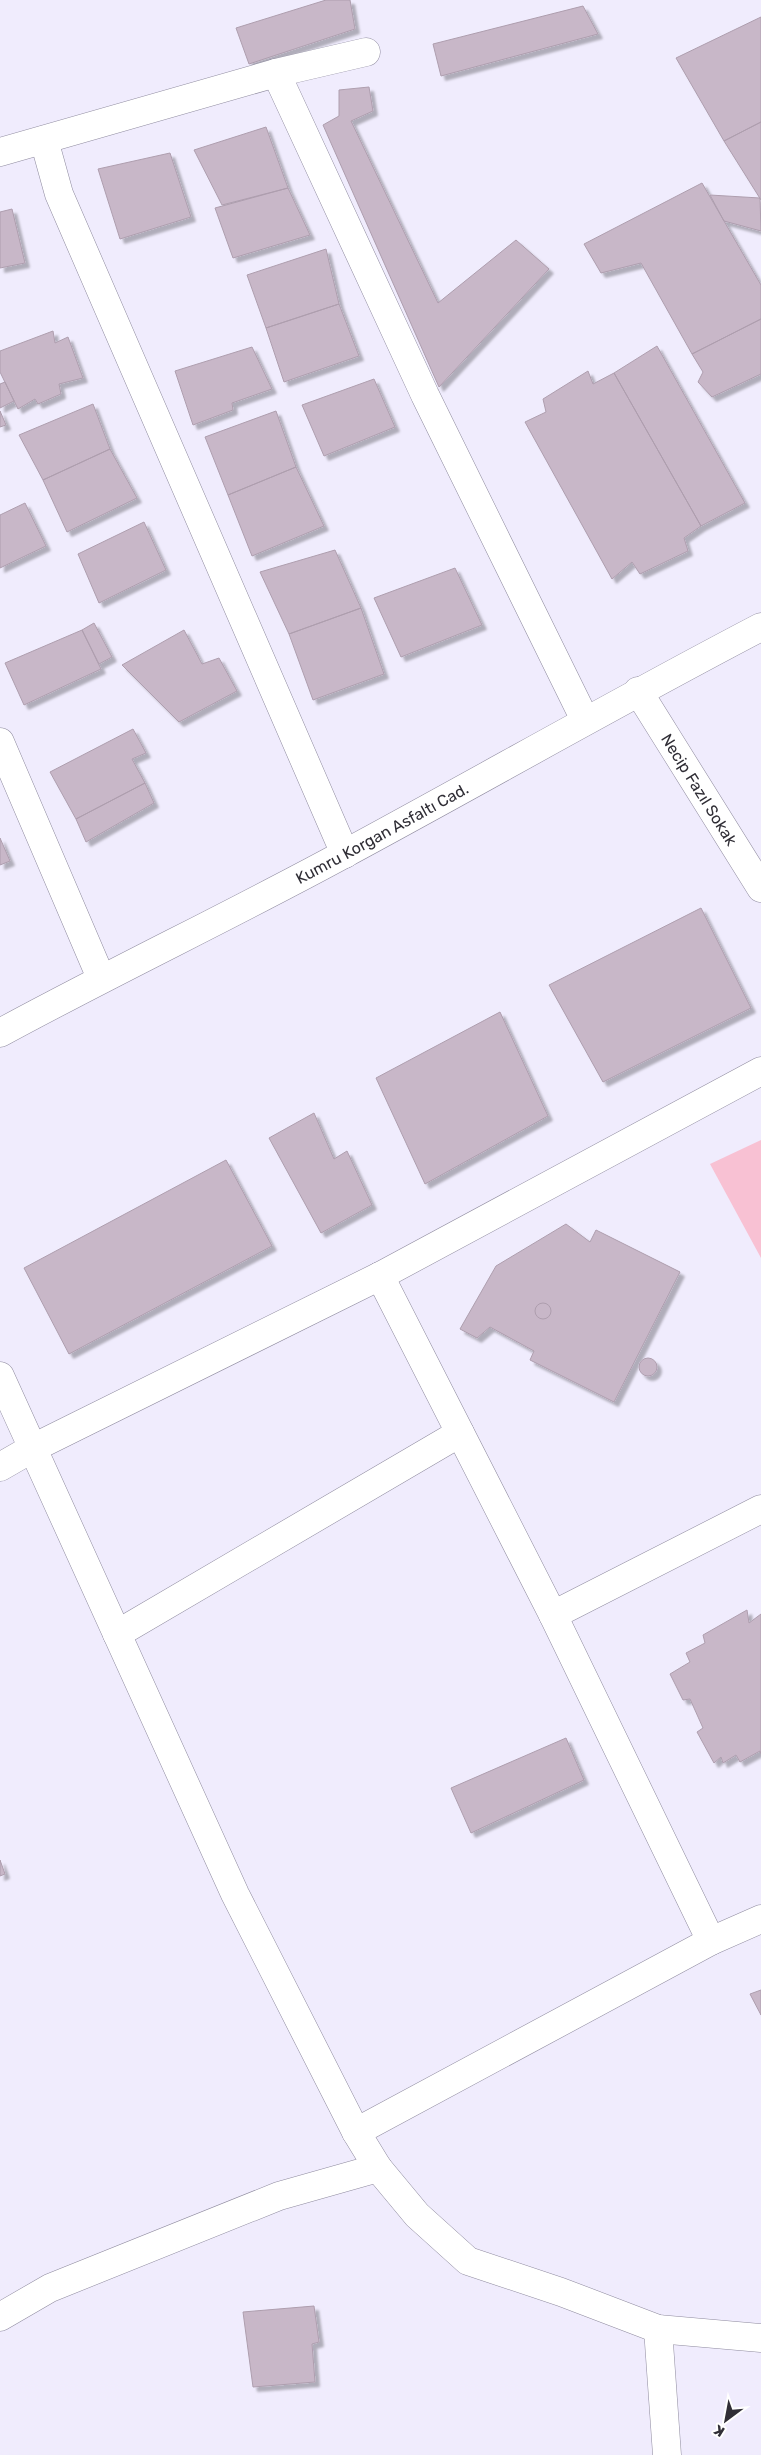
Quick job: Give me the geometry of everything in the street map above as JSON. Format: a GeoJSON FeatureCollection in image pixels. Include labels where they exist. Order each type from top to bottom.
{"type":"FeatureCollection","features":[{"type":"Feature","properties":{"kind":"street"},"geometry":{"type":"LineString","coordinates":[[0,152],[276,73],[366,52]]}},
{"type":"Feature","properties":{"kind":"street"},"geometry":{"type":"LineString","coordinates":[[276,73],[425,395],[585,720]]}},
{"type":"Feature","properties":{"kind":"street"},"geometry":{"type":"LineString","coordinates":[[44,140],[63,203],[345,854]]}},
{"type":"Feature","properties":{"kind":"street","name":"Kumru Korgan Asfaltı Cad."},"geometry":{"type":"LineString","coordinates":[[0,1033],[101,978],[345,854],[638,691],[761,627]]}},
{"type":"Feature","properties":{"kind":"street","name":"Necip Fazıl Sokak"},"geometry":{"type":"LineString","coordinates":[[638,691],[761,888]]}},
{"type":"Feature","properties":{"kind":"street"},"geometry":{"type":"LineString","coordinates":[[0,742],[101,978]]}},
{"type":"Feature","properties":{"kind":"street"},"geometry":{"type":"LineString","coordinates":[[0,1467],[33,1448],[380,1276],[761,1070]]}},
{"type":"Feature","properties":{"kind":"street"},"geometry":{"type":"LineString","coordinates":[[380,1276],[553,1615],[711,1941]]}},
{"type":"Feature","properties":{"kind":"street"},"geometry":{"type":"LineString","coordinates":[[0,1376],[235,1894],[356,2132],[378,2168],[417,2215],[468,2261],[561,2292],[658,2329],[761,2338]]}},
{"type":"Feature","properties":{"kind":"street"},"geometry":{"type":"LineString","coordinates":[[117,1634],[460,1433]]}},
{"type":"Feature","properties":{"kind":"street"},"geometry":{"type":"LineString","coordinates":[[553,1615],[761,1509]]}},
{"type":"Feature","properties":{"kind":"street"},"geometry":{"type":"LineString","coordinates":[[356,2132],[711,1941],[761,1919]]}},
{"type":"Feature","properties":{"kind":"street"},"geometry":{"type":"LineString","coordinates":[[0,2317],[50,2288],[270,2200],[378,2168]]}},
{"type":"Feature","properties":{"kind":"street"},"geometry":{"type":"LineString","coordinates":[[658,2329],[667,2455]]}},
{"type":"Feature","properties":{"kind":"shaded area"},"geometry":{"type":"Polygon","coordinates":[[[761,1140],[761,1258],[710,1164],[761,1140]]]}},
{"type":"Feature","properties":{"kind":"building"},"geometry":{"type":"Polygon","coordinates":[[[326,0],[350,0],[355,29],[249,64],[236,28],[326,0]]]}},
{"type":"Feature","properties":{"kind":"building"},"geometry":{"type":"Polygon","coordinates":[[[583,6],[598,34],[441,76],[433,44],[583,6]]]}},
{"type":"Feature","properties":{"kind":"building"},"geometry":{"type":"Polygon","coordinates":[[[761,17],[761,122],[724,141],[676,58],[761,17]]]}},
{"type":"Feature","properties":{"kind":"building"},"geometry":{"type":"Polygon","coordinates":[[[369,87],[373,111],[351,121],[438,303],[516,240],[549,269],[439,387],[323,125],[339,116],[339,90],[369,87]]]}},
{"type":"Feature","properties":{"kind":"building"},"geometry":{"type":"Polygon","coordinates":[[[761,122],[761,200],[724,141],[761,122]]]}},
{"type":"Feature","properties":{"kind":"building"},"geometry":{"type":"Polygon","coordinates":[[[266,127],[288,188],[222,205],[194,150],[266,127]]]}},
{"type":"Feature","properties":{"kind":"building"},"geometry":{"type":"Polygon","coordinates":[[[170,153],[191,217],[120,239],[98,169],[170,153]]]}},
{"type":"Feature","properties":{"kind":"building"},"geometry":{"type":"Polygon","coordinates":[[[702,183],[761,285],[761,319],[692,354],[641,263],[601,273],[584,244],[702,183]]]}},
{"type":"Feature","properties":{"kind":"building"},"geometry":{"type":"Polygon","coordinates":[[[288,188],[310,235],[233,258],[215,208],[288,188]]]}},
{"type":"Feature","properties":{"kind":"building"},"geometry":{"type":"Polygon","coordinates":[[[710,195],[760,198],[761,231],[724,221],[710,195]]]}},
{"type":"Feature","properties":{"kind":"building"},"geometry":{"type":"Polygon","coordinates":[[[12,209],[25,263],[0,268],[0,212],[12,209]]]}},
{"type":"Feature","properties":{"kind":"building"},"geometry":{"type":"Polygon","coordinates":[[[326,249],[339,304],[266,328],[247,275],[326,249]]]}},
{"type":"Feature","properties":{"kind":"building"},"geometry":{"type":"Polygon","coordinates":[[[339,304],[359,356],[284,382],[266,328],[339,304]]]}},
{"type":"Feature","properties":{"kind":"building"},"geometry":{"type":"Polygon","coordinates":[[[761,319],[761,374],[712,397],[698,382],[703,372],[692,354],[761,319]]]}},
{"type":"Feature","properties":{"kind":"building"},"geometry":{"type":"Polygon","coordinates":[[[53,331],[55,343],[68,337],[83,378],[59,384],[61,394],[38,404],[35,399],[18,409],[0,372],[0,351],[53,331]]]}},
{"type":"Feature","properties":{"kind":"building"},"geometry":{"type":"Polygon","coordinates":[[[657,346],[745,503],[701,526],[614,373],[657,346]]]}},
{"type":"Feature","properties":{"kind":"building"},"geometry":{"type":"Polygon","coordinates":[[[252,347],[272,389],[232,403],[233,410],[193,425],[175,371],[252,347]]]}},
{"type":"Feature","properties":{"kind":"building"},"geometry":{"type":"Polygon","coordinates":[[[588,371],[593,384],[614,373],[701,526],[684,538],[688,551],[640,574],[632,562],[612,579],[525,422],[546,412],[543,399],[588,371]]]}},
{"type":"Feature","properties":{"kind":"building"},"geometry":{"type":"Polygon","coordinates":[[[374,379],[395,427],[324,456],[302,405],[374,379]]]}},
{"type":"Feature","properties":{"kind":"building"},"geometry":{"type":"Polygon","coordinates":[[[5,382],[14,401],[0,408],[0,384],[5,382]]]}},
{"type":"Feature","properties":{"kind":"building"},"geometry":{"type":"Polygon","coordinates":[[[93,404],[110,449],[43,480],[19,435],[93,404]]]}},
{"type":"Feature","properties":{"kind":"building"},"geometry":{"type":"Polygon","coordinates":[[[0,411],[6,425],[0,427],[0,411]]]}},
{"type":"Feature","properties":{"kind":"building"},"geometry":{"type":"Polygon","coordinates":[[[276,411],[296,467],[228,495],[205,437],[276,411]]]}},
{"type":"Feature","properties":{"kind":"building"},"geometry":{"type":"Polygon","coordinates":[[[110,449],[137,498],[67,532],[43,480],[110,449]]]}},
{"type":"Feature","properties":{"kind":"building"},"geometry":{"type":"Polygon","coordinates":[[[296,467],[324,526],[252,556],[228,495],[296,467]]]}},
{"type":"Feature","properties":{"kind":"building"},"geometry":{"type":"Polygon","coordinates":[[[25,503],[46,546],[0,568],[0,515],[25,503]]]}},
{"type":"Feature","properties":{"kind":"building"},"geometry":{"type":"Polygon","coordinates":[[[144,522],[166,570],[99,603],[78,554],[144,522]]]}},
{"type":"Feature","properties":{"kind":"building"},"geometry":{"type":"Polygon","coordinates":[[[335,550],[361,608],[289,634],[260,572],[335,550]]]}},
{"type":"Feature","properties":{"kind":"building"},"geometry":{"type":"Polygon","coordinates":[[[455,568],[482,625],[401,657],[374,598],[455,568]]]}},
{"type":"Feature","properties":{"kind":"building"},"geometry":{"type":"Polygon","coordinates":[[[361,608],[384,674],[313,700],[289,634],[361,608]]]}},
{"type":"Feature","properties":{"kind":"building"},"geometry":{"type":"Polygon","coordinates":[[[94,623],[112,657],[99,664],[82,630],[94,623]]]}},
{"type":"Feature","properties":{"kind":"building"},"geometry":{"type":"Polygon","coordinates":[[[82,630],[101,669],[24,705],[5,663],[82,630]]]}},
{"type":"Feature","properties":{"kind":"building"},"geometry":{"type":"Polygon","coordinates":[[[184,630],[202,664],[219,658],[237,691],[179,722],[122,665],[184,630]]]}},
{"type":"Feature","properties":{"kind":"building"},"geometry":{"type":"Polygon","coordinates":[[[133,729],[146,753],[132,759],[145,783],[76,819],[50,772],[133,729]]]}},
{"type":"Feature","properties":{"kind":"building"},"geometry":{"type":"Polygon","coordinates":[[[145,783],[154,803],[86,842],[76,819],[145,783]]]}},
{"type":"Feature","properties":{"kind":"building"},"geometry":{"type":"Polygon","coordinates":[[[0,838],[10,861],[0,865],[0,838]]]}},
{"type":"Feature","properties":{"kind":"building"},"geometry":{"type":"Polygon","coordinates":[[[701,908],[751,1008],[603,1082],[549,985],[701,908]]]}},
{"type":"Feature","properties":{"kind":"building"},"geometry":{"type":"Polygon","coordinates":[[[500,1012],[548,1116],[425,1184],[376,1078],[500,1012]]]}},
{"type":"Feature","properties":{"kind":"building"},"geometry":{"type":"Polygon","coordinates":[[[314,1113],[334,1159],[347,1151],[372,1205],[321,1233],[269,1138],[314,1113]]]}},
{"type":"Feature","properties":{"kind":"building"},"geometry":{"type":"Polygon","coordinates":[[[226,1160],[272,1246],[69,1354],[24,1268],[226,1160]]]}},
{"type":"Feature","properties":{"kind":"building"},"geometry":{"type":"Polygon","coordinates":[[[566,1224],[590,1242],[596,1230],[680,1272],[614,1402],[530,1360],[534,1351],[490,1327],[477,1338],[460,1329],[496,1266],[566,1224]]]}},
{"type":"Feature","properties":{"kind":"building"},"geometry":{"type":"Polygon","coordinates":[[[543,1303],[549,1305],[551,1311],[549,1317],[543,1319],[537,1317],[535,1311],[537,1305],[543,1303]]]}},
{"type":"Feature","properties":{"kind":"building"},"geometry":{"type":"Polygon","coordinates":[[[644,1358],[652,1358],[657,1363],[655,1374],[644,1376],[639,1371],[639,1363],[644,1358]]]}},
{"type":"Feature","properties":{"kind":"building"},"geometry":{"type":"Polygon","coordinates":[[[747,1610],[749,1623],[761,1614],[761,1754],[760,1751],[740,1762],[736,1755],[723,1763],[721,1757],[714,1763],[697,1732],[703,1728],[690,1699],[683,1700],[670,1674],[690,1662],[686,1653],[705,1643],[703,1635],[747,1610]]]}},
{"type":"Feature","properties":{"kind":"building"},"geometry":{"type":"Polygon","coordinates":[[[566,1738],[584,1780],[471,1833],[451,1788],[566,1738]]]}},
{"type":"Feature","properties":{"kind":"building"},"geometry":{"type":"Polygon","coordinates":[[[0,1860],[5,1874],[0,1876],[0,1860]]]}},
{"type":"Feature","properties":{"kind":"building"},"geometry":{"type":"Polygon","coordinates":[[[761,1990],[761,2015],[750,1994],[761,1990]]]}},
{"type":"Feature","properties":{"kind":"building"},"geometry":{"type":"Polygon","coordinates":[[[314,2306],[319,2342],[312,2344],[315,2382],[253,2387],[243,2312],[314,2306]]]}}]}
